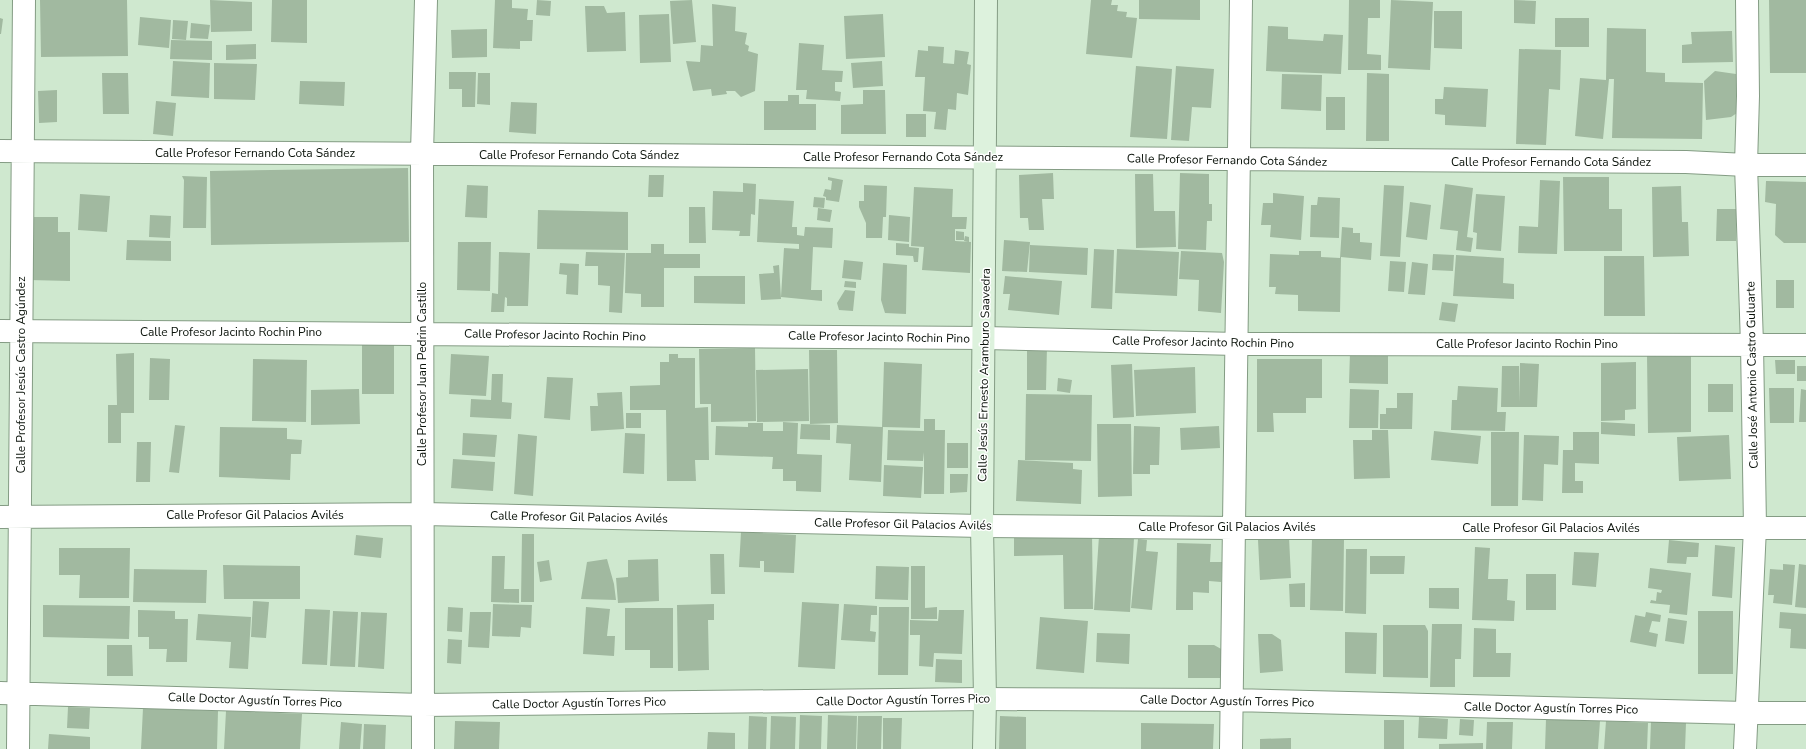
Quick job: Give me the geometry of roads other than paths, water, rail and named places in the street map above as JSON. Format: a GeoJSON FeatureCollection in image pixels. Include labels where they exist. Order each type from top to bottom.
{"type":"FeatureCollection","features":[{"type":"Feature","properties":{"kind":"street","name":"Calle Profesor Jesús Castro Agúndez"},"geometry":{"type":"LineString","coordinates":[[18,749],[9,693],[10,517],[21,331],[24,0]]}},
{"type":"Feature","properties":{"kind":"street","name":"Calle Profesor Juan Pedrin Castillo"},"geometry":{"type":"LineString","coordinates":[[423,749],[422,154],[426,0]]}},
{"type":"Feature","properties":{"kind":"street","name":"Calle Jesús Ernesto Aramburo Saavedra"},"geometry":{"type":"LineString","coordinates":[[984,749],[985,699],[982,526],[986,0]]}},
{"type":"Feature","properties":{"kind":"street"},"geometry":{"type":"LineString","coordinates":[[1231,749],[1241,0]]}},
{"type":"Feature","properties":{"kind":"street","name":"Calle José Antonio Castro Guluarte"},"geometry":{"type":"LineString","coordinates":[[1745,749],[1755,527],[1752,344],[1746,165],[1748,96],[1747,0]]}},
{"type":"Feature","properties":{"kind":"street","name":"Calle Profesor Fernando Cota Sández"},"geometry":{"type":"LineString","coordinates":[[0,151],[1686,162],[1746,165],[1806,165]]}},
{"type":"Feature","properties":{"kind":"street","name":"Calle Profesor Jacinto Rochin Pino"},"geometry":{"type":"LineString","coordinates":[[0,332],[422,333],[984,338],[1236,344],[1806,345]]}},
{"type":"Feature","properties":{"kind":"street","name":"Calle Profesor Gil Palacios Avilés"},"geometry":{"type":"LineString","coordinates":[[10,517],[423,514],[982,526],[1234,528],[1806,528]]}},
{"type":"Feature","properties":{"kind":"street","name":"Calle Doctor Agustín Torres Pico"},"geometry":{"type":"LineString","coordinates":[[9,693],[423,704],[985,699],[1232,700],[1746,713],[1806,713]]}}]}
